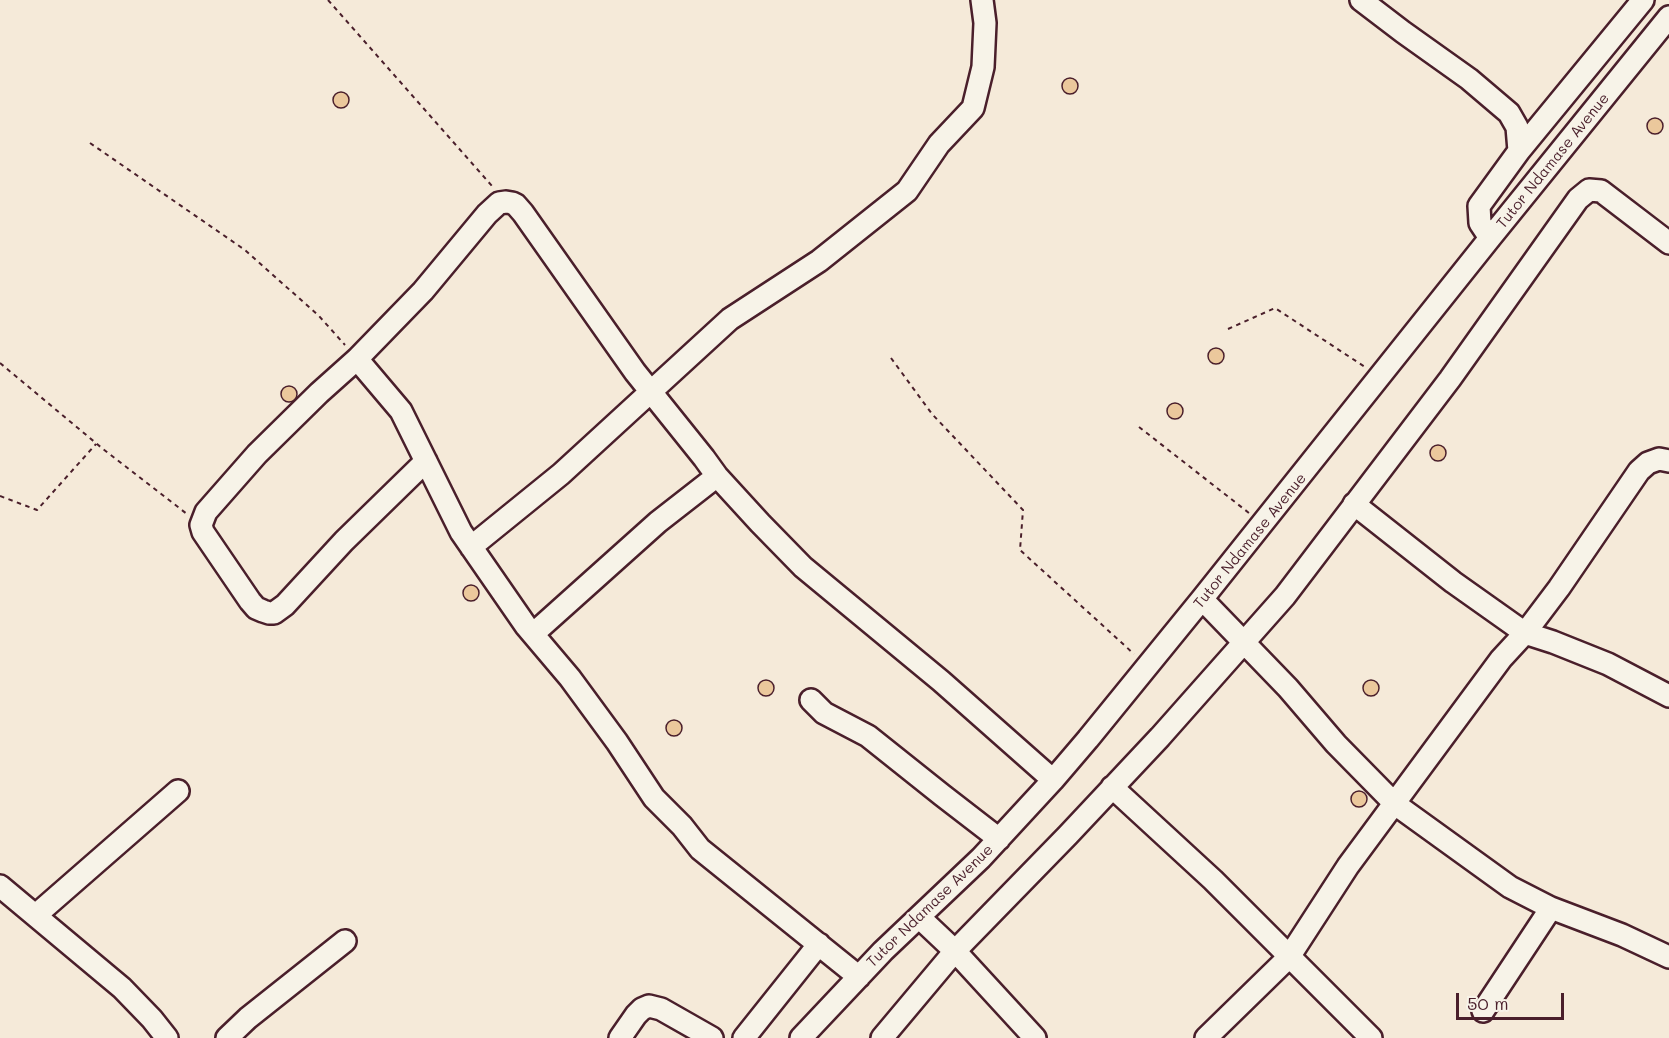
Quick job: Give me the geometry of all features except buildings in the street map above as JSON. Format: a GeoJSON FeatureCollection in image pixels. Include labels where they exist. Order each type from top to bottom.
{"type":"FeatureCollection","features":[{"type":"Feature","properties":{"kind":"street"},"geometry":{"type":"LineString","coordinates":[[471,547],[561,474],[730,319],[819,261],[906,191],[939,144],[973,108],[983,67],[985,23],[982,0]]}},
{"type":"Feature","properties":{"kind":"street"},"geometry":{"type":"LineString","coordinates":[[1362,0],[1469,79],[1509,113],[1517,127],[1519,151]]}},
{"type":"Feature","properties":{"kind":"street"},"geometry":{"type":"LineString","coordinates":[[1490,238],[1480,223],[1479,206],[1519,151],[1643,0]]}},
{"type":"Feature","properties":{"kind":"street","name":"Tutor Ndamase Avenue"},"geometry":{"type":"LineString","coordinates":[[801,1038],[920,916],[981,858],[1053,780],[1263,524],[1669,17]]}},
{"type":"Feature","properties":{"kind":"street"},"geometry":{"type":"LineString","coordinates":[[882,1038],[955,951],[1112,788],[1285,596],[1450,379],[1578,199],[1589,190],[1601,191],[1615,204],[1669,243]]}},
{"type":"Feature","properties":{"kind":"street"},"geometry":{"type":"LineString","coordinates":[[426,461],[344,541],[285,605],[274,613],[256,608],[203,532],[202,519],[211,504],[257,454],[357,359],[423,291],[488,214],[499,203],[506,202],[516,206],[523,213],[628,363],[717,476],[803,567],[941,681],[1053,780]]}},
{"type":"Feature","properties":{"kind":"street"},"geometry":{"type":"LineString","coordinates":[[357,359],[401,411],[460,532],[533,634],[577,687],[654,798],[682,826],[700,849],[859,977]]}},
{"type":"Feature","properties":{"kind":"street"},"geometry":{"type":"LineString","coordinates":[[1206,1038],[1289,957],[1348,866],[1501,659],[1525,633],[1559,588],[1639,471],[1648,463],[1659,459],[1669,461]]}},
{"type":"Feature","properties":{"kind":"street"},"geometry":{"type":"LineString","coordinates":[[533,634],[658,522],[717,476]]}},
{"type":"Feature","properties":{"kind":"street"},"geometry":{"type":"LineString","coordinates":[[1354,504],[1453,582],[1525,633],[1608,664],[1669,696]]}},
{"type":"Feature","properties":{"kind":"street"},"geometry":{"type":"LineString","coordinates":[[1202,599],[1288,688],[1336,744],[1395,804],[1509,886],[1551,908],[1622,935],[1669,957]]}},
{"type":"Feature","properties":{"kind":"street"},"geometry":{"type":"LineString","coordinates":[[811,700],[824,713],[868,735],[999,838]]}},
{"type":"Feature","properties":{"kind":"street"},"geometry":{"type":"LineString","coordinates":[[1112,788],[1213,880],[1371,1038]]}},
{"type":"Feature","properties":{"kind":"street"},"geometry":{"type":"LineString","coordinates":[[36,915],[178,790]]}},
{"type":"Feature","properties":{"kind":"street"},"geometry":{"type":"LineString","coordinates":[[0,886],[122,988],[167,1038]]}},
{"type":"Feature","properties":{"kind":"street"},"geometry":{"type":"LineString","coordinates":[[1484,1011],[1551,908]]}},
{"type":"Feature","properties":{"kind":"street"},"geometry":{"type":"LineString","coordinates":[[920,916],[1035,1038]]}},
{"type":"Feature","properties":{"kind":"street"},"geometry":{"type":"LineString","coordinates":[[227,1038],[248,1018],[345,941]]}},
{"type":"Feature","properties":{"kind":"street"},"geometry":{"type":"LineString","coordinates":[[744,1038],[819,944]]}},
{"type":"Feature","properties":{"kind":"street"},"geometry":{"type":"LineString","coordinates":[[620,1038],[636,1015],[649,1006],[661,1009],[712,1038]]}},
{"type":"Feature","properties":{"kind":"path"},"geometry":{"type":"LineString","coordinates":[[328,0],[506,202]]}},
{"type":"Feature","properties":{"kind":"path"},"geometry":{"type":"LineString","coordinates":[[90,143],[245,250],[319,316],[357,359]]}},
{"type":"Feature","properties":{"kind":"path"},"geometry":{"type":"LineString","coordinates":[[1228,329],[1275,308],[1380,377]]}},
{"type":"Feature","properties":{"kind":"path"},"geometry":{"type":"LineString","coordinates":[[891,358],[932,414],[1023,510],[1020,550],[1148,666]]}},
{"type":"Feature","properties":{"kind":"path"},"geometry":{"type":"LineString","coordinates":[[0,363],[96,444],[201,525]]}},
{"type":"Feature","properties":{"kind":"path"},"geometry":{"type":"LineString","coordinates":[[1139,427],[1263,524]]}},
{"type":"Feature","properties":{"kind":"path"},"geometry":{"type":"LineString","coordinates":[[0,496],[37,510],[96,444]]}}]}
